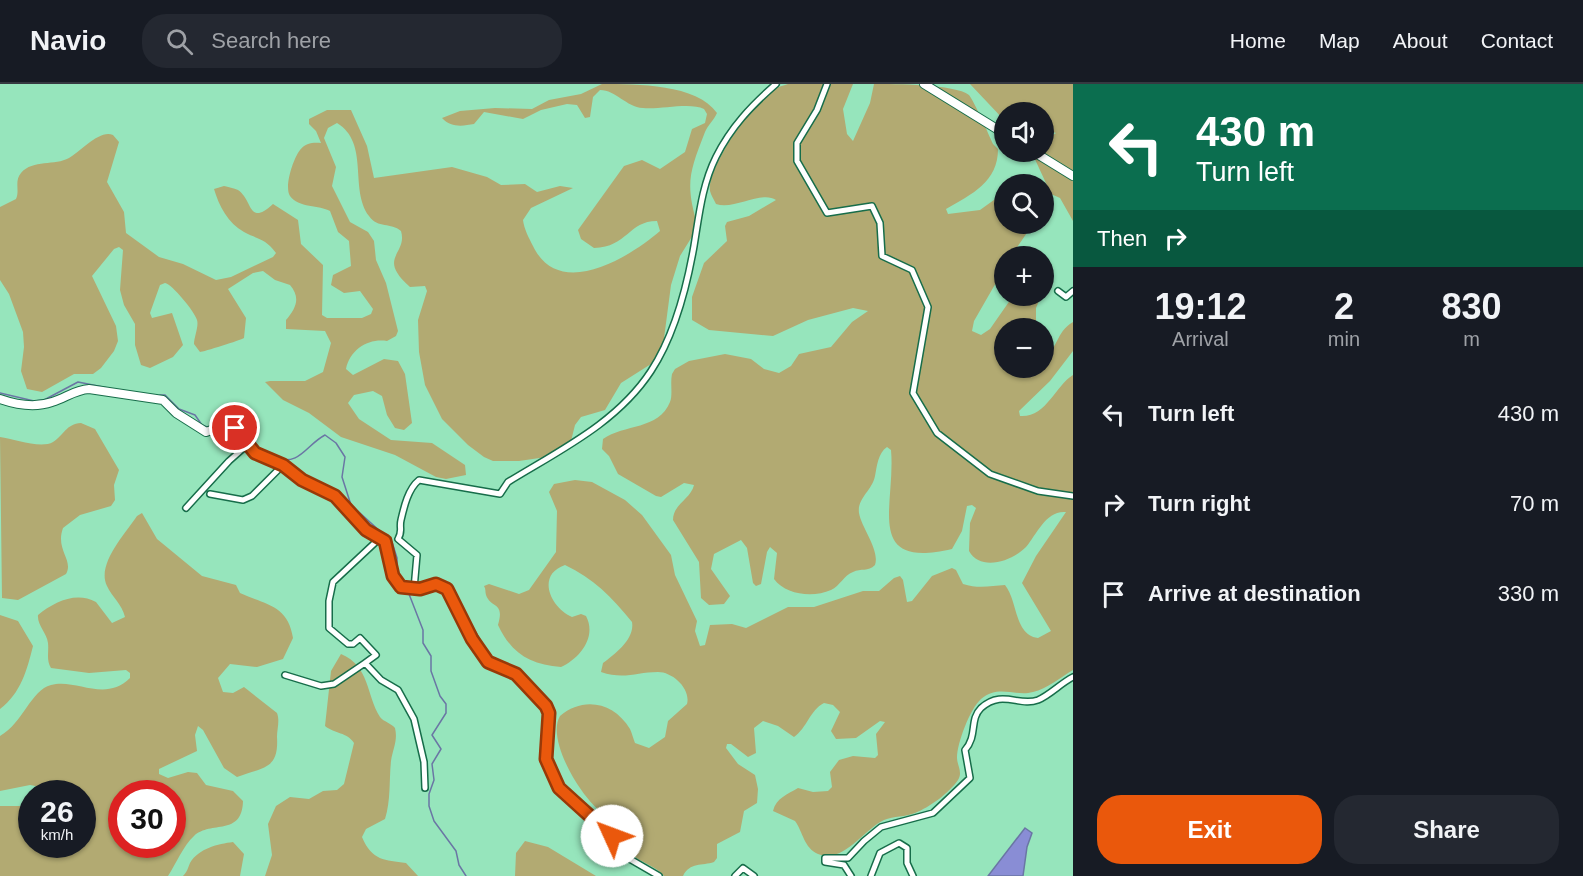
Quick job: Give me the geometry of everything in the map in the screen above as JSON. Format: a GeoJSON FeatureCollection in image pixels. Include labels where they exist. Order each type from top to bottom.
{"type":"FeatureCollection","features":[{"type":"Feature","properties":{"kind":"street"},"geometry":{"type":"LineString","coordinates":[[409,590],[417,555],[398,539],[402,532],[400,522],[412,486],[418,480],[500,494],[508,482],[599,426],[634,393],[650,373],[678,307],[692,255],[700,204],[716,158],[745,112],[777,84]]}},
{"type":"Feature","properties":{"kind":"street"},"geometry":{"type":"LineString","coordinates":[[826,84],[817,110],[797,143],[797,161],[827,213],[873,206],[880,222],[882,256],[912,270],[928,307],[914,393],[937,433],[990,474],[1038,491],[1073,496]]}},
{"type":"Feature","properties":{"kind":"street"},"geometry":{"type":"LineString","coordinates":[[924,84],[994,127]]}},
{"type":"Feature","properties":{"kind":"street"},"geometry":{"type":"LineString","coordinates":[[1050,162],[1073,176]]}},
{"type":"Feature","properties":{"kind":"street"},"geometry":{"type":"LineString","coordinates":[[1058,291],[1066,297],[1073,291]]}},
{"type":"Feature","properties":{"kind":"street"},"geometry":{"type":"LineString","coordinates":[[0,399],[34,405],[53,402],[77,390],[88,389],[163,400],[176,413],[206,432],[225,425],[233,426],[247,445],[260,456],[283,465],[302,480],[339,499],[350,514],[387,544],[393,576],[409,590]]}},
{"type":"Feature","properties":{"kind":"street"},"geometry":{"type":"LineString","coordinates":[[186,508],[229,461],[247,445]]}},
{"type":"Feature","properties":{"kind":"street"},"geometry":{"type":"LineString","coordinates":[[210,494],[243,500],[252,496],[283,465]]}},
{"type":"Feature","properties":{"kind":"street"},"geometry":{"type":"LineString","coordinates":[[285,675],[321,686],[334,684],[376,655],[360,638],[353,644],[348,644],[329,628],[329,601],[333,582],[380,538]]}},
{"type":"Feature","properties":{"kind":"street"},"geometry":{"type":"LineString","coordinates":[[409,590],[436,584],[444,586],[488,662],[516,674],[546,706],[549,713],[546,759],[559,788],[612,836],[628,858],[659,876]]}},
{"type":"Feature","properties":{"kind":"street"},"geometry":{"type":"LineString","coordinates":[[365,663],[381,680],[398,690],[414,719],[424,762],[425,788]]}},
{"type":"Feature","properties":{"kind":"street"},"geometry":{"type":"LineString","coordinates":[[851,876],[844,865],[825,862],[825,858],[848,858],[881,827],[933,813],[970,778],[965,750],[973,740],[975,718],[981,708],[1003,698],[1035,701],[1073,677]]}},
{"type":"Feature","properties":{"kind":"street"},"geometry":{"type":"LineString","coordinates":[[871,876],[880,853],[899,843],[907,848],[907,863],[913,876]]}},
{"type":"Feature","properties":{"kind":"street"},"geometry":{"type":"LineString","coordinates":[[735,876],[743,868],[754,876]]}},
{"type":"Feature","properties":{"kind":"shaded area"},"geometry":{"type":"Polygon","coordinates":[[[602,84],[632,84],[681,91],[708,103],[717,113],[705,132],[692,169],[691,200],[698,227],[680,256],[671,285],[663,346],[651,364],[621,383],[605,410],[581,417],[575,425],[569,449],[560,455],[519,461],[493,461],[468,445],[442,419],[425,385],[419,352],[418,320],[427,291],[425,286],[410,287],[395,269],[395,257],[401,246],[401,231],[376,223],[369,216],[360,193],[353,142],[347,132],[337,123],[328,128],[324,138],[336,167],[332,186],[350,222],[368,232],[374,241],[376,260],[386,283],[398,331],[396,336],[387,341],[374,341],[361,346],[348,362],[346,369],[353,375],[384,359],[398,361],[405,374],[412,423],[404,430],[395,428],[387,415],[382,396],[373,391],[354,395],[348,403],[359,419],[391,440],[432,443],[465,465],[466,475],[446,479],[436,477],[395,455],[341,437],[309,413],[283,400],[265,382],[305,381],[323,372],[331,343],[325,331],[286,329],[286,320],[296,303],[295,294],[290,285],[275,280],[263,271],[253,273],[228,289],[246,318],[244,338],[200,352],[194,344],[197,325],[195,316],[173,288],[165,283],[160,285],[150,313],[152,318],[172,313],[183,345],[173,357],[150,368],[141,365],[135,345],[135,324],[124,305],[120,290],[123,250],[119,247],[114,249],[92,276],[116,326],[118,341],[114,351],[101,368],[93,374],[74,374],[42,392],[27,389],[21,371],[23,332],[9,294],[0,280],[0,207],[16,199],[19,176],[26,169],[38,164],[69,158],[102,135],[113,135],[119,142],[107,182],[124,212],[126,233],[159,257],[183,264],[216,280],[231,277],[273,257],[276,253],[265,242],[233,224],[221,208],[214,189],[224,186],[238,190],[255,212],[259,213],[273,204],[298,220],[301,244],[323,265],[322,315],[327,318],[362,318],[371,314],[373,309],[360,291],[344,293],[331,285],[333,275],[351,266],[349,241],[338,232],[330,211],[298,203],[288,192],[290,173],[300,150],[310,144],[321,143],[316,131],[309,124],[309,119],[327,110],[351,110],[367,146],[374,178],[452,167],[487,177],[501,185],[525,184],[537,192],[560,186],[573,188],[531,208],[523,220],[533,246],[545,262],[560,271],[577,272],[595,269],[613,262],[660,231],[657,221],[647,222],[614,243],[594,248],[581,239],[578,230],[624,166],[642,160],[660,169],[685,152],[692,129],[705,123],[707,114],[704,109],[691,106],[637,107],[611,93],[600,90],[593,97],[590,117],[585,118],[577,105],[567,104],[541,110],[523,119],[484,112],[474,124],[461,126],[453,125],[442,118],[460,111],[495,108],[532,109],[549,100],[581,94],[602,84]]]}},
{"type":"Feature","properties":{"kind":"shaded area"},"geometry":{"type":"Polygon","coordinates":[[[788,84],[853,84],[843,109],[847,134],[853,141],[870,103],[874,84],[924,85],[962,91],[971,98],[994,145],[994,162],[996,162],[994,170],[982,186],[946,209],[948,214],[980,210],[994,200],[994,234],[1026,234],[1018,246],[994,246],[994,286],[974,321],[972,331],[981,335],[994,323],[994,378],[1052,378],[1019,411],[1020,416],[1037,412],[1073,375],[1073,670],[1049,686],[1038,690],[1026,693],[994,692],[981,699],[973,710],[962,735],[957,758],[959,777],[950,790],[921,810],[876,824],[845,850],[827,856],[818,854],[810,848],[795,821],[773,811],[783,797],[798,788],[813,792],[828,791],[832,787],[830,772],[839,760],[853,756],[875,758],[878,755],[876,734],[885,722],[880,721],[856,738],[836,739],[831,731],[840,712],[833,705],[824,703],[815,710],[794,737],[778,726],[763,721],[754,728],[756,753],[748,757],[731,744],[727,744],[726,748],[738,764],[755,775],[758,789],[757,803],[744,811],[740,832],[717,844],[717,858],[714,862],[693,866],[683,876],[664,876],[654,867],[635,857],[622,844],[613,829],[620,816],[601,812],[583,792],[561,752],[557,726],[560,716],[569,710],[588,704],[598,705],[616,713],[630,729],[635,743],[649,748],[665,737],[668,721],[687,704],[688,698],[684,687],[675,678],[664,673],[650,672],[624,676],[601,672],[603,663],[627,640],[632,622],[601,589],[565,565],[551,576],[549,591],[552,599],[564,612],[572,617],[581,614],[586,616],[589,632],[585,646],[561,667],[540,664],[515,650],[498,625],[499,609],[486,595],[484,586],[489,584],[519,594],[529,590],[556,552],[557,511],[549,492],[554,484],[575,480],[592,482],[625,500],[642,515],[671,555],[675,575],[697,621],[695,631],[700,646],[705,645],[710,625],[732,624],[746,628],[788,607],[814,607],[863,591],[879,591],[894,578],[900,576],[903,580],[907,602],[912,601],[932,576],[952,568],[956,570],[963,584],[969,586],[1005,585],[1020,624],[1030,636],[1038,638],[1051,631],[1022,583],[1036,556],[1066,512],[1059,512],[1047,519],[1026,547],[1013,556],[997,562],[981,561],[969,551],[970,523],[976,508],[972,505],[967,506],[962,531],[952,549],[924,553],[906,550],[895,541],[890,528],[891,450],[887,447],[880,456],[871,486],[859,508],[861,519],[875,553],[875,565],[850,573],[831,590],[816,594],[793,592],[785,589],[774,579],[777,553],[770,547],[761,584],[756,586],[753,583],[747,548],[741,540],[714,554],[711,569],[730,596],[724,604],[709,605],[701,598],[699,562],[673,520],[676,510],[694,485],[684,483],[661,497],[656,496],[618,474],[609,456],[602,449],[603,439],[611,434],[650,422],[665,411],[671,399],[672,374],[675,369],[689,361],[725,354],[751,359],[764,369],[779,373],[791,366],[799,354],[831,347],[852,322],[868,311],[853,308],[808,320],[773,336],[709,330],[692,320],[692,297],[704,263],[727,241],[725,226],[727,222],[749,216],[776,200],[763,197],[723,205],[716,204],[710,191],[715,169],[738,127],[756,104],[778,88],[788,84]]]}},
{"type":"Feature","properties":{"kind":"shaded area"},"geometry":{"type":"Polygon","coordinates":[[[970,84],[1073,84],[1073,221],[1060,198],[1054,195],[1054,174],[1042,174],[1036,162],[1054,162],[1054,134],[1056,133],[1054,132],[1054,102],[994,102],[994,109],[970,84]]]}},
{"type":"Feature","properties":{"kind":"shaded area"},"geometry":{"type":"Polygon","coordinates":[[[1006,306],[1037,306],[1036,318],[998,318],[1006,306]]]}},
{"type":"Feature","properties":{"kind":"shaded area"},"geometry":{"type":"Polygon","coordinates":[[[1073,322],[1073,351],[1054,376],[1054,346],[1067,326],[1073,322]]]}},
{"type":"Feature","properties":{"kind":"shaded area"},"geometry":{"type":"Polygon","coordinates":[[[81,423],[95,429],[119,470],[114,485],[115,500],[111,506],[80,515],[63,528],[61,542],[68,564],[66,574],[18,600],[2,598],[0,437],[35,444],[48,444],[72,425],[81,423]]]}},
{"type":"Feature","properties":{"kind":"shaded area"},"geometry":{"type":"Polygon","coordinates":[[[142,513],[157,539],[202,576],[236,585],[240,593],[281,612],[290,627],[293,638],[283,659],[257,667],[230,664],[218,678],[223,692],[233,693],[244,687],[277,713],[275,756],[268,766],[237,777],[224,768],[203,730],[198,726],[195,735],[197,751],[159,769],[159,774],[168,778],[188,772],[197,773],[206,785],[233,791],[243,801],[241,812],[232,824],[201,831],[186,846],[186,780],[108,780],[108,858],[178,858],[168,876],[0,876],[0,806],[18,806],[18,858],[96,858],[96,780],[18,780],[18,787],[0,791],[0,736],[15,723],[44,688],[51,685],[70,684],[111,689],[130,678],[130,673],[126,670],[89,673],[51,668],[47,639],[38,615],[58,602],[81,598],[96,602],[112,623],[125,617],[122,608],[107,586],[105,577],[106,568],[114,549],[137,516],[142,513]]]}},
{"type":"Feature","properties":{"kind":"shaded area"},"geometry":{"type":"Polygon","coordinates":[[[0,615],[18,621],[33,646],[18,688],[0,709],[0,615]]]}},
{"type":"Feature","properties":{"kind":"shaded area"},"geometry":{"type":"Polygon","coordinates":[[[341,654],[350,659],[362,673],[380,717],[395,728],[396,733],[385,819],[366,829],[362,837],[375,855],[385,860],[406,863],[418,876],[265,876],[272,855],[268,824],[276,806],[290,797],[309,799],[323,791],[337,790],[344,784],[354,743],[348,737],[325,726],[331,671],[341,654]]]}},
{"type":"Feature","properties":{"kind":"shaded area"},"geometry":{"type":"Polygon","coordinates":[[[525,841],[548,847],[596,876],[515,876],[516,853],[525,841]]]}},
{"type":"Feature","properties":{"kind":"shaded area"},"geometry":{"type":"Polygon","coordinates":[[[233,842],[244,854],[240,876],[183,876],[198,854],[215,846],[233,842]]]}},
{"type":"Feature","properties":{"kind":"water"},"geometry":{"type":"Polygon","coordinates":[[[1025,828],[1032,833],[1027,847],[1023,876],[988,876],[1025,828]]]}},
{"type":"Feature","properties":{"kind":"waterway"},"geometry":{"type":"LineString","coordinates":[[0,393],[34,401],[44,400],[78,382],[108,388]]}},
{"type":"Feature","properties":{"kind":"waterway"},"geometry":{"type":"LineString","coordinates":[[160,395],[165,395],[179,409],[195,415],[202,425],[207,427]]}},
{"type":"Feature","properties":{"kind":"waterway"},"geometry":{"type":"LineString","coordinates":[[217,424],[227,418],[234,419],[245,434]]}},
{"type":"Feature","properties":{"kind":"waterway"},"geometry":{"type":"LineString","coordinates":[[276,458],[284,460],[297,457],[325,435],[336,443],[345,457],[342,477],[351,505],[392,542],[397,558],[397,574],[404,584]]}},
{"type":"Feature","properties":{"kind":"waterway"},"geometry":{"type":"LineString","coordinates":[[409,594],[423,630],[423,643],[431,656],[431,671],[440,696],[446,704],[446,713],[432,735],[441,749],[432,764],[434,780],[429,794],[429,806],[434,821],[456,851],[459,865],[466,876]]}},
{"type":"Feature","properties":{"kind":"route"},"geometry":{"type":"LineString","coordinates":[[235,428],[255,453],[283,465],[302,480],[335,496],[366,530],[385,541],[393,576],[404,590],[420,589],[436,584],[441,584],[447,589],[472,639],[488,662],[516,674],[546,706],[549,720],[545,754],[559,788],[612,836]]}}]}
